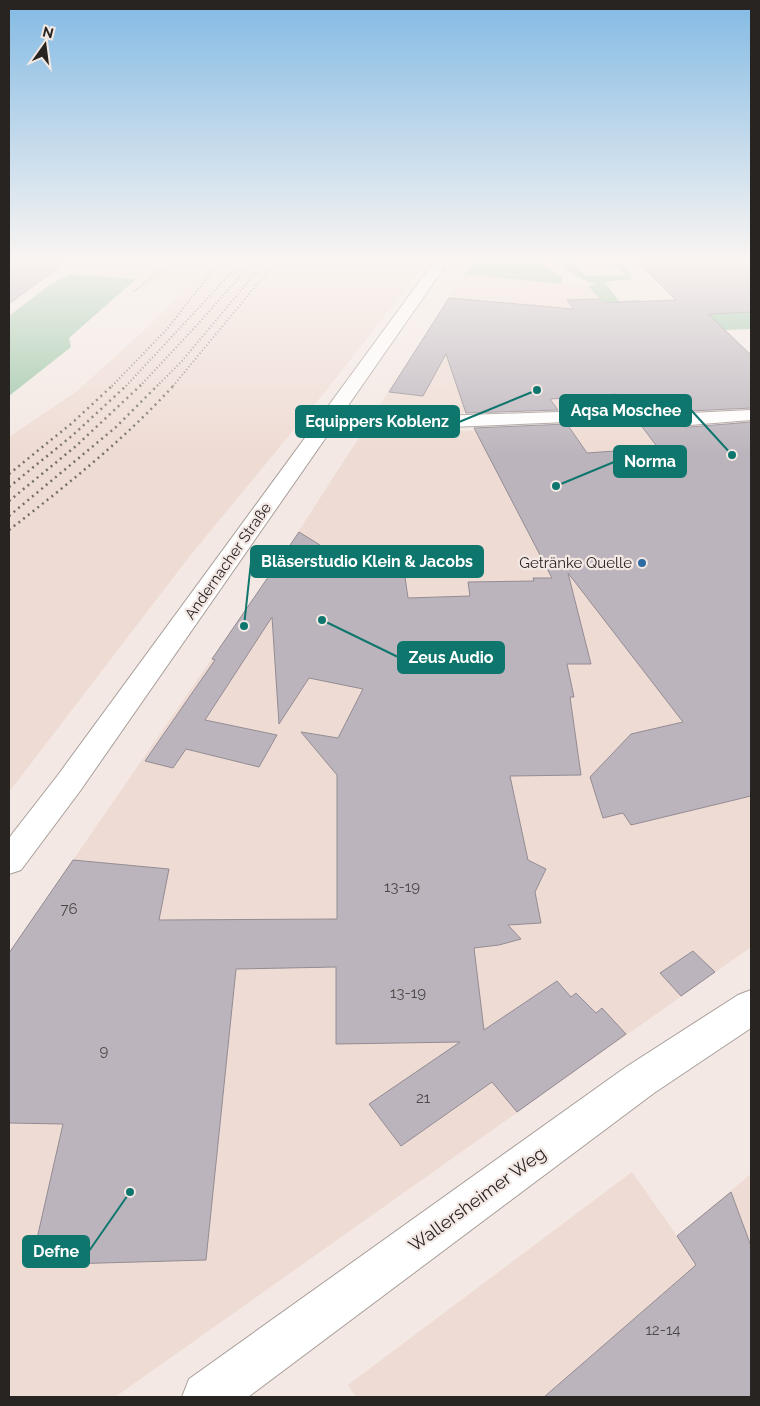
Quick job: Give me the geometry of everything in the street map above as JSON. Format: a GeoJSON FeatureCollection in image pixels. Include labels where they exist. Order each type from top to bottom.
{"type":"FeatureCollection","features":[{"type":"Feature","properties":{"kind":"street","name":"Andernacher Straße"},"geometry":{"type":"LineString","coordinates":[[9,861],[70,783],[398,325]]}},
{"type":"Feature","properties":{"kind":"street"},"geometry":{"type":"LineString","coordinates":[[328,423],[381,424],[604,415],[690,419],[751,415]]}},
{"type":"Feature","properties":{"kind":"street","name":"Wallersheimer Weg"},"geometry":{"type":"LineString","coordinates":[[207,1397],[640,1080],[750,1009]]}},
{"type":"Feature","properties":{"kind":"shaded area"},"geometry":{"type":"Polygon","coordinates":[[[150,325],[378,325],[189,557],[9,792],[9,437],[77,391],[150,325]]]}},
{"type":"Feature","properties":{"kind":"shaded area"},"geometry":{"type":"Polygon","coordinates":[[[432,325],[698,325],[724,330],[751,355],[751,408],[681,412],[613,408],[551,408],[406,416],[377,409],[432,325]]]}},
{"type":"Feature","properties":{"kind":"shaded area"},"geometry":{"type":"Polygon","coordinates":[[[577,418],[662,422],[722,475],[751,472],[751,947],[115,1397],[9,1397],[9,953],[284,554],[360,436],[582,425],[577,418]]]}},
{"type":"Feature","properties":{"kind":"shaded area"},"geometry":{"type":"Polygon","coordinates":[[[632,1172],[677,1236],[751,1174],[751,1397],[356,1397],[348,1385],[632,1172]]]}},
{"type":"Feature","properties":{"kind":"green space"},"geometry":{"type":"Polygon","coordinates":[[[9,325],[84,325],[69,338],[71,347],[9,396],[9,325]]]}},
{"type":"Feature","properties":{"kind":"green space"},"geometry":{"type":"Polygon","coordinates":[[[623,325],[751,325],[751,329],[632,334],[623,325]]]}},
{"type":"Feature","properties":{"kind":"building"},"geometry":{"type":"Polygon","coordinates":[[[432,325],[719,325],[751,355],[751,408],[690,411],[629,409],[617,394],[550,399],[558,410],[466,413],[446,354],[423,396],[389,392],[432,325]]]}},
{"type":"Feature","properties":{"kind":"building"},"geometry":{"type":"Polygon","coordinates":[[[751,422],[751,796],[631,825],[623,813],[603,818],[590,777],[631,734],[683,722],[568,573],[591,664],[567,664],[574,697],[570,697],[581,775],[510,776],[528,860],[546,869],[535,892],[541,923],[508,925],[521,939],[499,945],[474,948],[484,1030],[557,981],[571,997],[576,993],[596,1013],[602,1008],[626,1034],[517,1112],[492,1082],[401,1146],[369,1104],[460,1042],[336,1044],[336,967],[236,969],[206,1260],[31,1265],[63,1124],[9,1123],[9,953],[73,860],[169,869],[159,920],[337,919],[337,775],[301,732],[338,738],[363,689],[309,678],[279,724],[272,617],[205,720],[277,735],[259,767],[186,749],[173,768],[145,761],[215,660],[212,659],[299,532],[320,545],[315,552],[401,549],[408,598],[470,596],[468,582],[534,581],[533,578],[552,578],[474,428],[567,424],[587,453],[658,448],[640,424],[690,427],[751,422]]]}},
{"type":"Feature","properties":{"kind":"building"},"geometry":{"type":"Polygon","coordinates":[[[693,951],[715,972],[681,996],[660,973],[693,951]]]}},
{"type":"Feature","properties":{"kind":"building"},"geometry":{"type":"Polygon","coordinates":[[[731,1192],[751,1246],[751,1397],[544,1397],[696,1265],[677,1236],[731,1192]]]}},
{"type":"Feature","properties":{"kind":"railway"},"geometry":{"type":"LineString","coordinates":[[113,385],[171,325]]}},
{"type":"Feature","properties":{"kind":"railway"},"geometry":{"type":"LineString","coordinates":[[126,385],[183,325]]}},
{"type":"Feature","properties":{"kind":"railway"},"geometry":{"type":"LineString","coordinates":[[140,385],[197,325]]}},
{"type":"Feature","properties":{"kind":"railway"},"geometry":{"type":"LineString","coordinates":[[9,516],[116,427],[182,361],[212,325]]}},
{"type":"Feature","properties":{"kind":"railway"},"geometry":{"type":"LineString","coordinates":[[173,386],[224,325]]}},
{"type":"Feature","properties":{"kind":"railway"},"geometry":{"type":"LineString","coordinates":[[9,474],[72,423],[113,385]]}},
{"type":"Feature","properties":{"kind":"railway"},"geometry":{"type":"LineString","coordinates":[[9,487],[73,435],[126,385]]}},
{"type":"Feature","properties":{"kind":"railway"},"geometry":{"type":"LineString","coordinates":[[9,501],[76,446],[140,385]]}},
{"type":"Feature","properties":{"kind":"railway"},"geometry":{"type":"LineString","coordinates":[[9,530],[116,443],[174,385]]}},
{"type":"Feature","properties":{"kind":"place","name":"Equippers Koblenz"},"geometry":{"type":"Point","coordinates":[537,390]}},
{"type":"Feature","properties":{"kind":"place","name":"Aqsa Moschee"},"geometry":{"type":"Point","coordinates":[732,455]}},
{"type":"Feature","properties":{"kind":"place","name":"Norma"},"geometry":{"type":"Point","coordinates":[556,486]}},
{"type":"Feature","properties":{"kind":"place","name":"Getränke Quelle"},"geometry":{"type":"Point","coordinates":[642,563]}},
{"type":"Feature","properties":{"kind":"place","name":"Zeus Audio"},"geometry":{"type":"Point","coordinates":[322,620]}},
{"type":"Feature","properties":{"kind":"place","name":"Bläserstudio Klein & Jacobs"},"geometry":{"type":"Point","coordinates":[244,626]}},
{"type":"Feature","properties":{"kind":"place","name":"Defne"},"geometry":{"type":"Point","coordinates":[130,1192]}}]}
